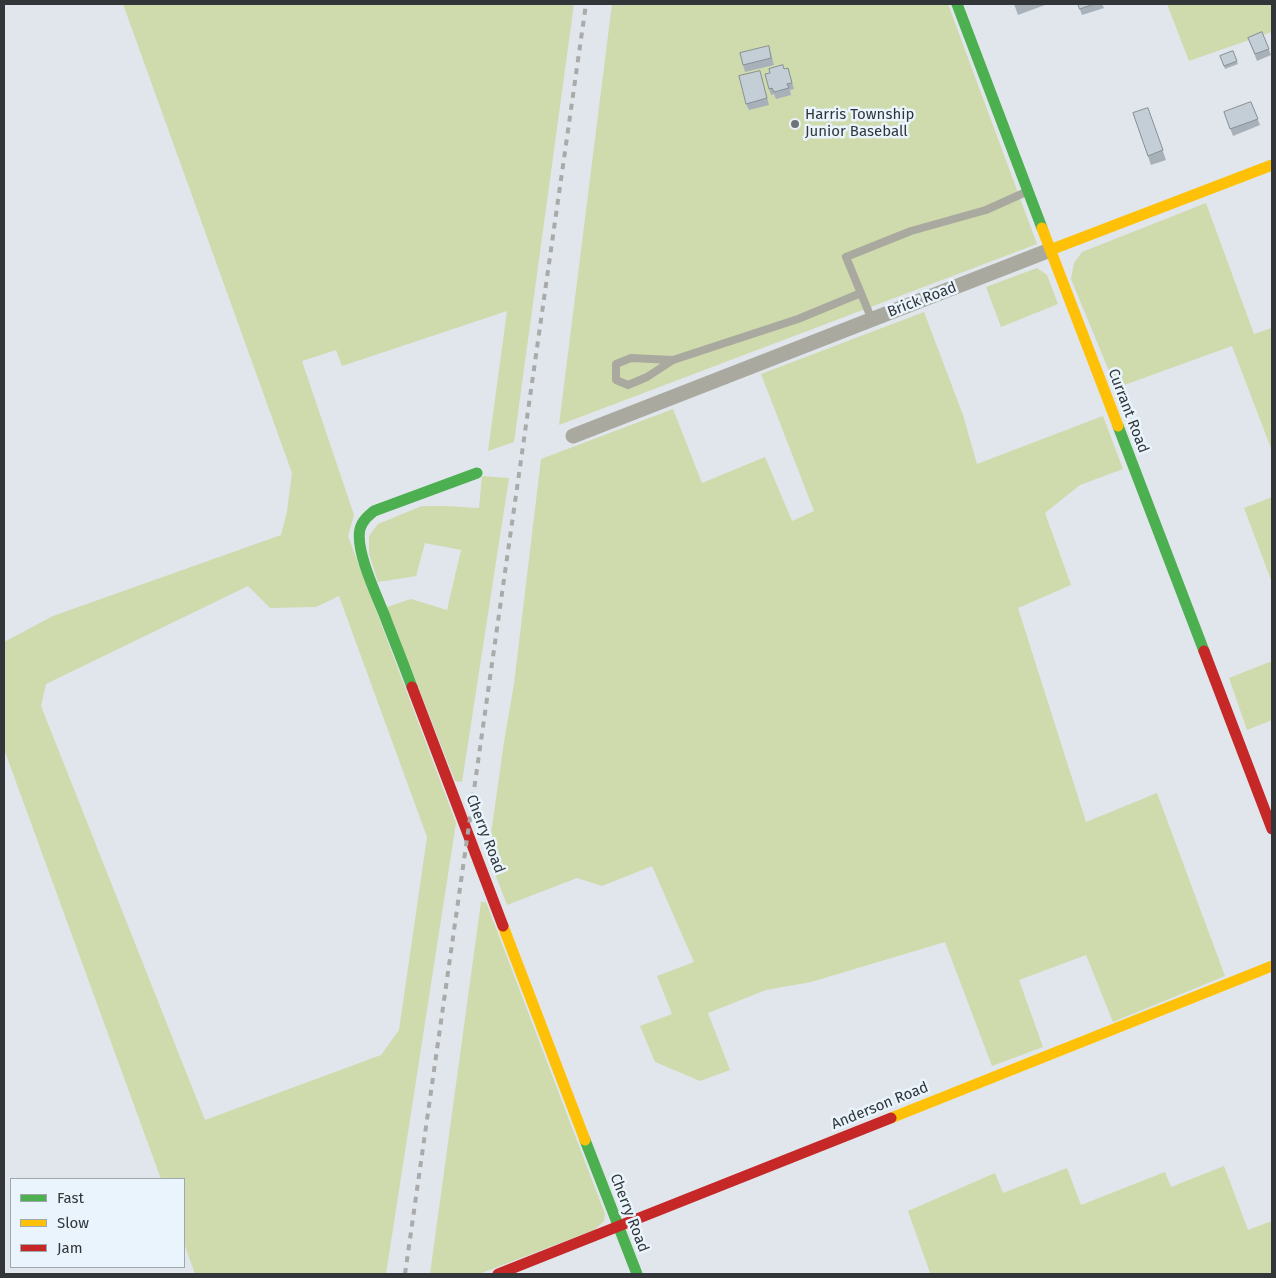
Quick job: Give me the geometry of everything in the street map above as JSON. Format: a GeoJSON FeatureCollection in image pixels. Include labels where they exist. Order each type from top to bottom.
{"type":"FeatureCollection","features":[{"type":"Feature","properties":{"kind":"street","name":"Currant Road"},"geometry":{"type":"LineString","coordinates":[[957,4],[1272,829]]}},
{"type":"Feature","properties":{"kind":"street","name":"Brick Road"},"geometry":{"type":"LineString","coordinates":[[573,436],[1272,165]]}},
{"type":"Feature","properties":{"kind":"street","name":"Cherry Road"},"geometry":{"type":"LineString","coordinates":[[477,473],[374,512],[364,519],[358,537],[365,565],[637,1274]]}},
{"type":"Feature","properties":{"kind":"street","name":"Anderson Road"},"geometry":{"type":"LineString","coordinates":[[498,1274],[1272,966]]}},
{"type":"Feature","properties":{"kind":"lane"},"geometry":{"type":"LineString","coordinates":[[872,320],[846,257],[911,231],[986,210],[1028,191]]}},
{"type":"Feature","properties":{"kind":"lane"},"geometry":{"type":"LineString","coordinates":[[673,360],[631,358],[616,364],[616,380],[628,386],[647,377],[673,360],[798,319],[861,293]]}},
{"type":"Feature","properties":{"kind":"green space"},"geometry":{"type":"Polygon","coordinates":[[[123,4],[574,4],[514,442],[488,451],[507,311],[342,366],[336,350],[302,361],[354,515],[348,536],[456,823],[386,1274],[195,1274],[185,1246],[185,1178],[161,1178],[4,749],[4,642],[53,616],[281,535],[287,511],[292,473],[123,4]],[[248,586],[46,684],[41,706],[205,1120],[381,1055],[399,1030],[427,837],[339,596],[316,607],[270,608],[248,586]]]}},
{"type":"Feature","properties":{"kind":"green space","name":"Harris Township Junior Baseball"},"geometry":{"type":"Polygon","coordinates":[[[612,4],[948,4],[1037,244],[559,425],[612,4]]]}},
{"type":"Feature","properties":{"kind":"green space"},"geometry":{"type":"Polygon","coordinates":[[[1167,4],[1272,4],[1272,32],[1189,61],[1167,4]]]}},
{"type":"Feature","properties":{"kind":"green space"},"geometry":{"type":"Polygon","coordinates":[[[1206,203],[1254,334],[1272,328],[1272,451],[1232,346],[1116,388],[1071,279],[1074,263],[1082,252],[1206,203]]]}},
{"type":"Feature","properties":{"kind":"green space"},"geometry":{"type":"Polygon","coordinates":[[[1037,268],[1047,275],[1058,304],[1001,327],[986,287],[1037,268]]]}},
{"type":"Feature","properties":{"kind":"green space"},"geometry":{"type":"Polygon","coordinates":[[[924,312],[963,415],[977,464],[1103,416],[1123,469],[1080,485],[1045,513],[1071,585],[1018,608],[1086,822],[1157,793],[1225,976],[1113,1022],[1086,955],[1019,980],[1043,1047],[992,1066],[945,942],[811,982],[766,990],[708,1013],[730,1070],[700,1081],[655,1062],[640,1026],[672,1014],[657,976],[694,962],[652,866],[602,886],[577,878],[507,905],[488,855],[514,684],[541,459],[673,409],[702,483],[765,457],[792,521],[814,511],[761,374],[924,312]]]}},
{"type":"Feature","properties":{"kind":"green space"},"geometry":{"type":"Polygon","coordinates":[[[482,476],[509,478],[462,782],[455,781],[387,607],[411,599],[447,610],[461,550],[425,543],[416,576],[378,582],[369,554],[369,536],[378,524],[422,506],[479,508],[482,476]]]}},
{"type":"Feature","properties":{"kind":"green space"},"geometry":{"type":"Polygon","coordinates":[[[1272,497],[1272,580],[1271,580],[1244,508],[1272,497]]]}},
{"type":"Feature","properties":{"kind":"green space"},"geometry":{"type":"Polygon","coordinates":[[[1272,661],[1272,720],[1247,730],[1229,678],[1272,661]]]}},
{"type":"Feature","properties":{"kind":"green space"},"geometry":{"type":"Polygon","coordinates":[[[481,902],[486,902],[605,1214],[604,1221],[594,1230],[479,1274],[430,1274],[481,902]]]}},
{"type":"Feature","properties":{"kind":"green space"},"geometry":{"type":"Polygon","coordinates":[[[1224,1166],[1248,1230],[1272,1221],[1272,1274],[928,1274],[930,1273],[908,1211],[995,1173],[1003,1193],[1067,1168],[1081,1205],[1165,1172],[1171,1187],[1224,1166]]]}},
{"type":"Feature","properties":{"kind":"building"},"geometry":{"type":"Polygon","coordinates":[[[1078,4],[1094,4],[1080,9],[1078,4]]]}},
{"type":"Feature","properties":{"kind":"building"},"geometry":{"type":"Polygon","coordinates":[[[1262,32],[1269,49],[1255,54],[1248,38],[1262,32]]]}},
{"type":"Feature","properties":{"kind":"building"},"geometry":{"type":"Polygon","coordinates":[[[769,46],[771,58],[743,65],[740,53],[769,46]]]}},
{"type":"Feature","properties":{"kind":"building"},"geometry":{"type":"Polygon","coordinates":[[[1233,51],[1237,61],[1224,66],[1220,56],[1233,51]]]}},
{"type":"Feature","properties":{"kind":"building"},"geometry":{"type":"Polygon","coordinates":[[[783,65],[784,69],[788,68],[792,83],[787,84],[789,88],[774,92],[772,88],[769,89],[765,74],[770,73],[769,69],[783,65]]]}},
{"type":"Feature","properties":{"kind":"building"},"geometry":{"type":"Polygon","coordinates":[[[760,71],[767,98],[746,104],[739,76],[760,71]]]}},
{"type":"Feature","properties":{"kind":"building"},"geometry":{"type":"Polygon","coordinates":[[[1251,102],[1258,119],[1230,129],[1224,112],[1251,102]]]}},
{"type":"Feature","properties":{"kind":"building"},"geometry":{"type":"Polygon","coordinates":[[[1148,108],[1163,150],[1148,156],[1133,113],[1148,108]]]}},
{"type":"Feature","properties":{"kind":"railway"},"geometry":{"type":"LineString","coordinates":[[405,1274],[586,4]]}},
{"type":"Feature","properties":{"kind":"traffic: fast"},"geometry":{"type":"LineString","coordinates":[[957,4],[1042,228]]}},
{"type":"Feature","properties":{"kind":"traffic: fast"},"geometry":{"type":"LineString","coordinates":[[1118,426],[1204,651]]}},
{"type":"Feature","properties":{"kind":"traffic: fast"},"geometry":{"type":"LineString","coordinates":[[412,687],[363,560],[359,538],[360,529],[367,517],[374,511],[477,473]]}},
{"type":"Feature","properties":{"kind":"traffic: fast"},"geometry":{"type":"LineString","coordinates":[[585,1140],[637,1274]]}},
{"type":"Feature","properties":{"kind":"traffic: slow"},"geometry":{"type":"LineString","coordinates":[[1050,250],[1272,165]]}},
{"type":"Feature","properties":{"kind":"traffic: slow"},"geometry":{"type":"LineString","coordinates":[[1042,228],[1118,426]]}},
{"type":"Feature","properties":{"kind":"traffic: slow"},"geometry":{"type":"LineString","coordinates":[[503,926],[585,1140]]}},
{"type":"Feature","properties":{"kind":"traffic: slow"},"geometry":{"type":"LineString","coordinates":[[891,1118],[1272,966]]}},
{"type":"Feature","properties":{"kind":"traffic: jam"},"geometry":{"type":"LineString","coordinates":[[1204,651],[1272,829]]}},
{"type":"Feature","properties":{"kind":"traffic: jam"},"geometry":{"type":"LineString","coordinates":[[412,687],[503,926]]}},
{"type":"Feature","properties":{"kind":"traffic: jam"},"geometry":{"type":"LineString","coordinates":[[498,1274],[891,1118]]}},
{"type":"Feature","properties":{"kind":"place","name":"Harris Township Junior Baseball"},"geometry":{"type":"Point","coordinates":[795,124]}}]}
